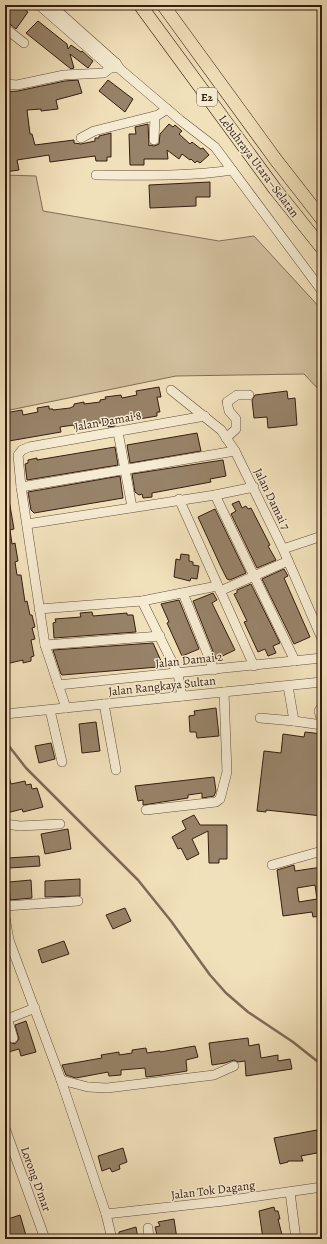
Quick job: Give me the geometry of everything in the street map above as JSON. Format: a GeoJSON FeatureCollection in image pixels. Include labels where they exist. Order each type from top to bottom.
{"type":"FeatureCollection","features":[{"type":"Feature","properties":{"kind":"highway","name":"Lebuhraya Utara–Selatan"},"geometry":{"type":"LineString","coordinates":[[140,5],[275,189],[322,248]]}},
{"type":"Feature","properties":{"kind":"highway","name":"Lebuhraya Utara–Selatan"},"geometry":{"type":"LineString","coordinates":[[163,5],[276,160],[322,219]]}},
{"type":"Feature","properties":{"kind":"street"},"geometry":{"type":"LineString","coordinates":[[39,5],[215,147],[322,292]]}},
{"type":"Feature","properties":{"kind":"street"},"geometry":{"type":"LineString","coordinates":[[51,5],[116,67]]}},
{"type":"Feature","properties":{"kind":"street"},"geometry":{"type":"LineString","coordinates":[[5,28],[24,43]]}},
{"type":"Feature","properties":{"kind":"street"},"geometry":{"type":"LineString","coordinates":[[5,84],[17,85],[64,75],[104,73],[116,67]]}},
{"type":"Feature","properties":{"kind":"street"},"geometry":{"type":"LineString","coordinates":[[81,138],[94,131],[155,116],[168,109]]}},
{"type":"Feature","properties":{"kind":"street"},"geometry":{"type":"LineString","coordinates":[[154,140],[155,116]]}},
{"type":"Feature","properties":{"kind":"street"},"geometry":{"type":"LineString","coordinates":[[96,175],[211,173],[232,170]]}},
{"type":"Feature","properties":{"kind":"street","name":"Jalan Damai 7"},"geometry":{"type":"LineString","coordinates":[[171,390],[221,430],[235,451],[254,487],[283,549],[322,638]]}},
{"type":"Feature","properties":{"kind":"street"},"geometry":{"type":"LineString","coordinates":[[226,438],[236,429],[236,419],[230,411],[227,402],[237,396],[249,395]]}},
{"type":"Feature","properties":{"kind":"street","name":"Jalan Damai 8"},"geometry":{"type":"LineString","coordinates":[[21,488],[18,456],[22,450],[29,447],[205,416]]}},
{"type":"Feature","properties":{"kind":"street"},"geometry":{"type":"LineString","coordinates":[[118,432],[132,507]]}},
{"type":"Feature","properties":{"kind":"street"},"geometry":{"type":"LineString","coordinates":[[66,708],[45,645],[21,488],[235,451]]}},
{"type":"Feature","properties":{"kind":"street"},"geometry":{"type":"LineString","coordinates":[[27,524],[215,495],[254,487]]}},
{"type":"Feature","properties":{"kind":"street"},"geometry":{"type":"LineString","coordinates":[[215,495],[295,661]]}},
{"type":"Feature","properties":{"kind":"street"},"geometry":{"type":"LineString","coordinates":[[179,500],[254,666]]}},
{"type":"Feature","properties":{"kind":"street"},"geometry":{"type":"LineString","coordinates":[[283,549],[322,536]]}},
{"type":"Feature","properties":{"kind":"street"},"geometry":{"type":"LineString","coordinates":[[39,609],[142,601],[219,588],[255,576],[288,561]]}},
{"type":"Feature","properties":{"kind":"street"},"geometry":{"type":"LineString","coordinates":[[183,593],[214,670]]}},
{"type":"Feature","properties":{"kind":"street"},"geometry":{"type":"LineString","coordinates":[[142,601],[178,674],[182,696]]}},
{"type":"Feature","properties":{"kind":"street"},"geometry":{"type":"LineString","coordinates":[[45,645],[160,636]]}},
{"type":"Feature","properties":{"kind":"street","name":"Jalan Damai 2"},"geometry":{"type":"LineString","coordinates":[[58,685],[178,674],[322,658]]}},
{"type":"Feature","properties":{"kind":"street","name":"Jalan Rangkaya Sultan"},"geometry":{"type":"LineString","coordinates":[[5,714],[322,682]]}},
{"type":"Feature","properties":{"kind":"street"},"geometry":{"type":"LineString","coordinates":[[288,686],[294,721]]}},
{"type":"Feature","properties":{"kind":"street"},"geometry":{"type":"LineString","coordinates":[[146,810],[216,802],[220,799],[226,772],[224,692]]}},
{"type":"Feature","properties":{"kind":"street"},"geometry":{"type":"LineString","coordinates":[[104,704],[116,770]]}},
{"type":"Feature","properties":{"kind":"street"},"geometry":{"type":"LineString","coordinates":[[260,718],[322,724],[320,712],[322,706]]}},
{"type":"Feature","properties":{"kind":"street"},"geometry":{"type":"LineString","coordinates":[[5,707],[17,713]]}},
{"type":"Feature","properties":{"kind":"street"},"geometry":{"type":"LineString","coordinates":[[50,710],[62,762]]}},
{"type":"Feature","properties":{"kind":"street"},"geometry":{"type":"LineString","coordinates":[[5,824],[20,826],[60,824]]}},
{"type":"Feature","properties":{"kind":"street"},"geometry":{"type":"LineString","coordinates":[[272,864],[322,851]]}},
{"type":"Feature","properties":{"kind":"street"},"geometry":{"type":"LineString","coordinates":[[5,906],[78,901]]}},
{"type":"Feature","properties":{"kind":"street"},"geometry":{"type":"LineString","coordinates":[[5,917],[10,940],[61,1080],[106,1214],[112,1239]]}},
{"type":"Feature","properties":{"kind":"street"},"geometry":{"type":"LineString","coordinates":[[13,1038],[8,1021],[10,1018],[34,1008]]}},
{"type":"Feature","properties":{"kind":"street"},"geometry":{"type":"LineString","coordinates":[[61,1080],[88,1087],[107,1088],[214,1075],[234,1066]]}},
{"type":"Feature","properties":{"kind":"street","name":"Lorong D'mar"},"geometry":{"type":"LineString","coordinates":[[5,1128],[44,1239]]}},
{"type":"Feature","properties":{"kind":"street","name":"Jalan Tok Dagang"},"geometry":{"type":"LineString","coordinates":[[106,1214],[224,1201],[322,1187]]}},
{"type":"Feature","properties":{"kind":"street"},"geometry":{"type":"LineString","coordinates":[[290,1192],[296,1239]]}},
{"type":"Feature","properties":{"kind":"street"},"geometry":{"type":"LineString","coordinates":[[148,1228],[149,1239]]}},
{"type":"Feature","properties":{"kind":"shaded area"},"geometry":{"type":"Polygon","coordinates":[[[5,175],[36,176],[43,211],[219,241],[254,236],[322,310],[322,393],[304,374],[176,376],[5,411],[5,175]]]}},
{"type":"Feature","properties":{"kind":"building"},"geometry":{"type":"Polygon","coordinates":[[[5,5],[19,5],[28,12],[16,29],[5,20],[8,16],[5,14],[5,5]]]}},
{"type":"Feature","properties":{"kind":"building"},"geometry":{"type":"Polygon","coordinates":[[[38,21],[67,44],[68,49],[71,45],[81,52],[82,51],[93,61],[88,68],[70,54],[74,68],[71,69],[26,33],[38,21]]]}},
{"type":"Feature","properties":{"kind":"building"},"geometry":{"type":"Polygon","coordinates":[[[78,80],[82,93],[56,100],[58,109],[41,111],[41,109],[27,110],[30,134],[32,134],[35,145],[74,140],[74,143],[81,144],[95,141],[95,138],[99,138],[99,136],[111,133],[111,157],[107,157],[107,161],[96,161],[95,156],[50,162],[49,155],[17,160],[19,170],[5,172],[5,92],[78,80]]]}},
{"type":"Feature","properties":{"kind":"building"},"geometry":{"type":"Polygon","coordinates":[[[108,80],[133,99],[125,112],[99,91],[108,80]]]}},
{"type":"Feature","properties":{"kind":"building"},"geometry":{"type":"Polygon","coordinates":[[[148,124],[149,146],[159,144],[160,134],[169,124],[173,127],[175,125],[182,131],[179,134],[190,144],[192,142],[201,149],[203,148],[209,155],[200,163],[197,161],[195,163],[182,154],[179,159],[167,150],[168,159],[144,159],[144,165],[130,165],[129,134],[136,134],[135,127],[148,124]]]}},
{"type":"Feature","properties":{"kind":"building"},"geometry":{"type":"Polygon","coordinates":[[[210,182],[210,197],[196,197],[196,206],[150,208],[149,185],[210,182]]]}},
{"type":"Feature","properties":{"kind":"building"},"geometry":{"type":"Polygon","coordinates":[[[159,387],[161,397],[157,397],[160,412],[157,412],[157,416],[139,419],[139,416],[123,418],[123,421],[115,423],[115,426],[108,427],[107,422],[75,429],[74,425],[60,427],[61,432],[9,441],[8,436],[7,437],[5,433],[5,413],[22,410],[23,415],[38,412],[37,408],[49,406],[49,409],[53,410],[70,408],[74,406],[74,404],[84,402],[84,404],[100,402],[100,400],[106,399],[105,397],[121,395],[122,398],[137,395],[136,391],[159,387]]]}},
{"type":"Feature","properties":{"kind":"building"},"geometry":{"type":"Polygon","coordinates":[[[287,391],[288,399],[295,398],[297,425],[268,428],[267,417],[254,418],[252,400],[255,395],[287,391]]]}},
{"type":"Feature","properties":{"kind":"building"},"geometry":{"type":"Polygon","coordinates":[[[197,433],[201,451],[130,463],[127,445],[197,433]]]}},
{"type":"Feature","properties":{"kind":"building"},"geometry":{"type":"Polygon","coordinates":[[[115,447],[118,465],[27,480],[25,464],[28,463],[28,460],[37,458],[37,460],[115,447]]]}},
{"type":"Feature","properties":{"kind":"building"},"geometry":{"type":"Polygon","coordinates":[[[223,460],[226,476],[210,479],[211,482],[152,493],[152,497],[143,498],[142,494],[139,495],[135,492],[132,474],[223,460]]]}},
{"type":"Feature","properties":{"kind":"building"},"geometry":{"type":"Polygon","coordinates":[[[120,476],[123,498],[34,513],[31,510],[28,492],[120,476]]]}},
{"type":"Feature","properties":{"kind":"building"},"geometry":{"type":"Polygon","coordinates":[[[9,500],[14,529],[10,530],[12,544],[15,543],[18,561],[15,562],[17,575],[21,575],[25,602],[27,601],[30,615],[32,615],[35,627],[32,628],[35,639],[31,640],[34,656],[31,657],[31,661],[23,663],[23,660],[6,664],[5,501],[9,500]]]}},
{"type":"Feature","properties":{"kind":"building"},"geometry":{"type":"Polygon","coordinates":[[[239,501],[242,508],[246,506],[248,509],[251,508],[276,560],[257,568],[231,514],[236,511],[232,504],[239,501]]]}},
{"type":"Feature","properties":{"kind":"building"},"geometry":{"type":"Polygon","coordinates":[[[215,509],[246,573],[230,580],[227,579],[198,517],[215,509]]]}},
{"type":"Feature","properties":{"kind":"building"},"geometry":{"type":"Polygon","coordinates":[[[181,554],[189,555],[189,561],[193,562],[193,565],[199,566],[197,579],[191,578],[190,581],[174,577],[176,559],[180,560],[181,554]]]}},
{"type":"Feature","properties":{"kind":"building"},"geometry":{"type":"Polygon","coordinates":[[[284,569],[288,576],[284,578],[310,637],[294,644],[262,579],[284,569]]]}},
{"type":"Feature","properties":{"kind":"building"},"geometry":{"type":"Polygon","coordinates":[[[251,584],[280,643],[273,646],[276,653],[268,656],[265,649],[258,652],[244,622],[247,621],[234,594],[237,593],[237,590],[251,584]]]}},
{"type":"Feature","properties":{"kind":"building"},"geometry":{"type":"Polygon","coordinates":[[[213,593],[217,600],[212,603],[235,650],[216,659],[193,601],[213,593]]]}},
{"type":"Feature","properties":{"kind":"building"},"geometry":{"type":"Polygon","coordinates":[[[179,600],[199,649],[182,656],[167,623],[169,622],[161,604],[179,600]]]}},
{"type":"Feature","properties":{"kind":"building"},"geometry":{"type":"Polygon","coordinates":[[[92,612],[93,616],[127,613],[127,615],[133,615],[136,632],[54,638],[53,623],[56,622],[55,619],[81,617],[80,613],[92,612]]]}},
{"type":"Feature","properties":{"kind":"building"},"geometry":{"type":"Polygon","coordinates":[[[153,643],[161,661],[158,667],[62,675],[53,650],[153,643]]]}},
{"type":"Feature","properties":{"kind":"building"},"geometry":{"type":"Polygon","coordinates":[[[216,708],[219,736],[197,738],[196,732],[190,732],[189,716],[195,715],[194,711],[216,708]]]}},
{"type":"Feature","properties":{"kind":"building"},"geometry":{"type":"Polygon","coordinates":[[[96,722],[100,751],[82,753],[79,724],[96,722]]]}},
{"type":"Feature","properties":{"kind":"building"},"geometry":{"type":"Polygon","coordinates":[[[305,732],[322,734],[322,816],[266,810],[266,812],[257,811],[264,751],[281,753],[283,734],[304,737],[305,732]]]}},
{"type":"Feature","properties":{"kind":"building"},"geometry":{"type":"Polygon","coordinates":[[[51,743],[55,759],[39,763],[35,746],[51,743]]]}},
{"type":"Feature","properties":{"kind":"building"},"geometry":{"type":"Polygon","coordinates":[[[5,769],[7,769],[11,784],[25,781],[26,785],[31,784],[32,789],[37,788],[43,807],[23,812],[22,809],[7,813],[5,802],[5,769]]]}},
{"type":"Feature","properties":{"kind":"building"},"geometry":{"type":"Polygon","coordinates":[[[214,777],[216,791],[214,796],[202,798],[202,793],[188,795],[188,798],[143,805],[143,800],[138,801],[135,786],[214,777]]]}},
{"type":"Feature","properties":{"kind":"building"},"geometry":{"type":"Polygon","coordinates":[[[194,815],[200,825],[227,825],[227,859],[219,859],[219,863],[209,863],[208,831],[192,839],[199,854],[187,860],[181,848],[178,849],[172,837],[186,829],[182,821],[194,815]]]}},
{"type":"Feature","properties":{"kind":"building"},"geometry":{"type":"Polygon","coordinates":[[[68,829],[71,849],[45,854],[41,834],[68,829]]]}},
{"type":"Feature","properties":{"kind":"building"},"geometry":{"type":"Polygon","coordinates":[[[39,856],[40,866],[9,868],[8,858],[39,856]]]}},
{"type":"Feature","properties":{"kind":"building"},"geometry":{"type":"Polygon","coordinates":[[[294,865],[295,871],[322,867],[322,916],[313,917],[312,912],[283,916],[277,870],[294,865]],[[315,885],[297,888],[299,902],[317,899],[315,885]]]}},
{"type":"Feature","properties":{"kind":"building"},"geometry":{"type":"Polygon","coordinates":[[[80,879],[80,896],[45,897],[45,881],[80,879]]]}},
{"type":"Feature","properties":{"kind":"building"},"geometry":{"type":"Polygon","coordinates":[[[31,880],[32,898],[10,900],[9,882],[31,880]]]}},
{"type":"Feature","properties":{"kind":"building"},"geometry":{"type":"Polygon","coordinates":[[[125,908],[131,921],[113,929],[106,915],[125,908]]]}},
{"type":"Feature","properties":{"kind":"building"},"geometry":{"type":"Polygon","coordinates":[[[64,941],[69,954],[42,963],[38,950],[64,941]]]}},
{"type":"Feature","properties":{"kind":"building"},"geometry":{"type":"Polygon","coordinates":[[[26,1021],[36,1052],[21,1056],[19,1049],[5,1053],[5,1032],[9,1042],[15,1044],[19,1039],[15,1025],[26,1021]]]}},
{"type":"Feature","properties":{"kind":"building"},"geometry":{"type":"Polygon","coordinates":[[[248,1038],[249,1046],[259,1044],[261,1058],[278,1055],[278,1061],[290,1059],[292,1069],[246,1076],[245,1061],[238,1062],[234,1060],[212,1065],[209,1043],[248,1038]]]}},
{"type":"Feature","properties":{"kind":"building"},"geometry":{"type":"Polygon","coordinates":[[[195,1046],[198,1057],[186,1060],[187,1071],[162,1075],[146,1077],[145,1068],[121,1070],[121,1075],[109,1076],[108,1072],[76,1078],[66,1075],[62,1065],[102,1058],[101,1055],[119,1052],[119,1055],[132,1053],[132,1050],[146,1048],[147,1053],[195,1046]]]}},
{"type":"Feature","properties":{"kind":"building"},"geometry":{"type":"Polygon","coordinates":[[[317,1130],[322,1152],[301,1156],[303,1161],[288,1161],[280,1164],[274,1138],[317,1130]]]}},
{"type":"Feature","properties":{"kind":"building"},"geometry":{"type":"Polygon","coordinates":[[[123,1148],[127,1162],[119,1165],[120,1169],[112,1172],[110,1168],[102,1171],[98,1156],[123,1148]]]}},
{"type":"Feature","properties":{"kind":"building"},"geometry":{"type":"Polygon","coordinates":[[[274,1207],[275,1211],[278,1211],[280,1219],[278,1219],[283,1239],[263,1239],[259,1211],[274,1207]]]}},
{"type":"Feature","properties":{"kind":"building"},"geometry":{"type":"Polygon","coordinates":[[[20,1215],[27,1239],[5,1239],[5,1220],[20,1215]]]}},
{"type":"Feature","properties":{"kind":"building"},"geometry":{"type":"Polygon","coordinates":[[[174,1219],[177,1239],[158,1239],[155,1227],[160,1226],[158,1222],[174,1219]]]}},
{"type":"Feature","properties":{"kind":"building"},"geometry":{"type":"Polygon","coordinates":[[[136,1227],[138,1239],[120,1239],[119,1232],[136,1227]]]}},
{"type":"Feature","properties":{"kind":"waterway"},"geometry":{"type":"LineString","coordinates":[[5,741],[26,768],[138,880],[171,921],[210,975],[226,993],[248,1012],[293,1042],[322,1065]]}}]}
